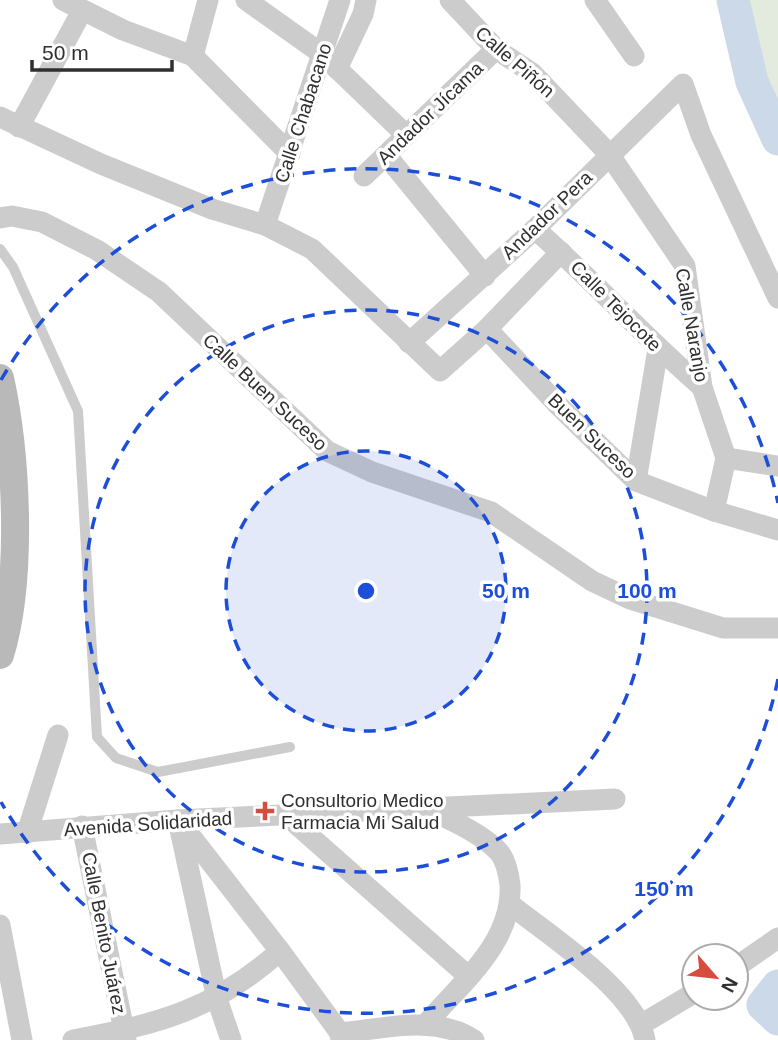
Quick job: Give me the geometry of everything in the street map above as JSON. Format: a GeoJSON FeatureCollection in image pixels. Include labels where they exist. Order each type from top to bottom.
{"type":"FeatureCollection","features":[{"type":"Feature","properties":{"kind":"main road"},"geometry":{"type":"LineString","coordinates":[[0,379],[8,416],[15,562],[7,631],[0,655]]}},
{"type":"Feature","properties":{"kind":"street"},"geometry":{"type":"LineString","coordinates":[[63,0],[123,30],[193,56],[290,154]]}},
{"type":"Feature","properties":{"kind":"street"},"geometry":{"type":"LineString","coordinates":[[193,56],[208,0]]}},
{"type":"Feature","properties":{"kind":"street"},"geometry":{"type":"LineString","coordinates":[[246,0],[330,62],[406,135]]}},
{"type":"Feature","properties":{"kind":"street","name":"Calle Chabacano"},"geometry":{"type":"LineString","coordinates":[[265,225],[290,154],[330,62],[340,0]]}},
{"type":"Feature","properties":{"kind":"street"},"geometry":{"type":"LineString","coordinates":[[330,62],[363,14],[366,0]]}},
{"type":"Feature","properties":{"kind":"street","name":"Calle Piñón"},"geometry":{"type":"LineString","coordinates":[[450,0],[496,50],[532,74],[609,154]]}},
{"type":"Feature","properties":{"kind":"street"},"geometry":{"type":"LineString","coordinates":[[595,0],[634,56]]}},
{"type":"Feature","properties":{"kind":"street"},"geometry":{"type":"LineString","coordinates":[[19,127],[82,11]]}},
{"type":"Feature","properties":{"kind":"street","name":"Andador Jícama"},"geometry":{"type":"LineString","coordinates":[[364,176],[496,50]]}},
{"type":"Feature","properties":{"kind":"street","name":"Andador Pera"},"geometry":{"type":"LineString","coordinates":[[409,343],[535,229],[683,84],[701,135],[778,298]]}},
{"type":"Feature","properties":{"kind":"street"},"geometry":{"type":"LineString","coordinates":[[0,117],[101,164],[212,209],[265,225],[312,249],[440,371],[486,329]]}},
{"type":"Feature","properties":{"kind":"street","name":"Calle Naranjo"},"geometry":{"type":"LineString","coordinates":[[609,154],[685,266],[702,387],[726,458]]}},
{"type":"Feature","properties":{"kind":"street"},"geometry":{"type":"LineString","coordinates":[[386,155],[485,276]]}},
{"type":"Feature","properties":{"kind":"street","name":"Calle Buen Suceso"},"geometry":{"type":"LineString","coordinates":[[0,218],[12,216],[42,222],[97,250],[159,292],[327,451],[372,472],[491,512],[592,581],[630,599],[723,628],[778,628]]}},
{"type":"Feature","properties":{"kind":"street","name":"Calle Tejocote"},"geometry":{"type":"LineString","coordinates":[[535,229],[616,303],[658,349],[702,387]]}},
{"type":"Feature","properties":{"kind":"street","name":"Calle Tejocote"},"geometry":{"type":"LineString","coordinates":[[486,329],[561,252]]}},
{"type":"Feature","properties":{"kind":"street","name":"Buen Suceso"},"geometry":{"type":"LineString","coordinates":[[486,329],[559,407],[636,481],[714,511],[778,530]]}},
{"type":"Feature","properties":{"kind":"street"},"geometry":{"type":"LineString","coordinates":[[636,481],[658,349]]}},
{"type":"Feature","properties":{"kind":"street"},"geometry":{"type":"LineString","coordinates":[[714,511],[726,458],[778,466]]}},
{"type":"Feature","properties":{"kind":"street"},"geometry":{"type":"LineString","coordinates":[[27,833],[58,734]]}},
{"type":"Feature","properties":{"kind":"street"},"geometry":{"type":"LineString","coordinates":[[426,808],[615,799]]}},
{"type":"Feature","properties":{"kind":"street","name":"Avenida Solidaridad"},"geometry":{"type":"LineString","coordinates":[[0,834],[177,820],[426,808],[478,834],[500,852],[509,876],[511,905],[497,943],[426,1024]]}},
{"type":"Feature","properties":{"kind":"street"},"geometry":{"type":"LineString","coordinates":[[287,816],[468,976]]}},
{"type":"Feature","properties":{"kind":"street"},"geometry":{"type":"LineString","coordinates":[[177,820],[281,951],[340,1037],[426,1024],[467,1038]]}},
{"type":"Feature","properties":{"kind":"street"},"geometry":{"type":"LineString","coordinates":[[177,820],[217,999],[231,1040]]}},
{"type":"Feature","properties":{"kind":"street","name":"Calle Benito Juárez"},"geometry":{"type":"LineString","coordinates":[[82,827],[125,1035]]}},
{"type":"Feature","properties":{"kind":"street"},"geometry":{"type":"LineString","coordinates":[[511,905],[605,982],[643,1032],[680,1004]]}},
{"type":"Feature","properties":{"kind":"street"},"geometry":{"type":"LineString","coordinates":[[0,925],[22,1040]]}},
{"type":"Feature","properties":{"kind":"street"},"geometry":{"type":"LineString","coordinates":[[750,957],[778,938]]}},
{"type":"Feature","properties":{"kind":"street"},"geometry":{"type":"LineString","coordinates":[[73,1040],[125,1035],[217,999],[281,951]]}},
{"type":"Feature","properties":{"kind":"lane"},"geometry":{"type":"LineString","coordinates":[[0,249],[13,267],[78,411],[97,737],[116,758],[158,772],[290,747]]}},
{"type":"Feature","properties":{"kind":"shaded area"},"geometry":{"type":"Polygon","coordinates":[[[719,0],[778,0],[778,113],[723,4],[719,0]]]}},
{"type":"Feature","properties":{"kind":"waterway"},"geometry":{"type":"LineString","coordinates":[[733,0],[752,82],[778,139]]}},
{"type":"Feature","properties":{"kind":"waterway"},"geometry":{"type":"LineString","coordinates":[[778,986],[763,1005],[778,1019]]}},
{"type":"Feature","properties":{"kind":"place","name":"Consultorio Medico Farmacia Mi Salud"},"geometry":{"type":"Point","coordinates":[265,811]}}]}
